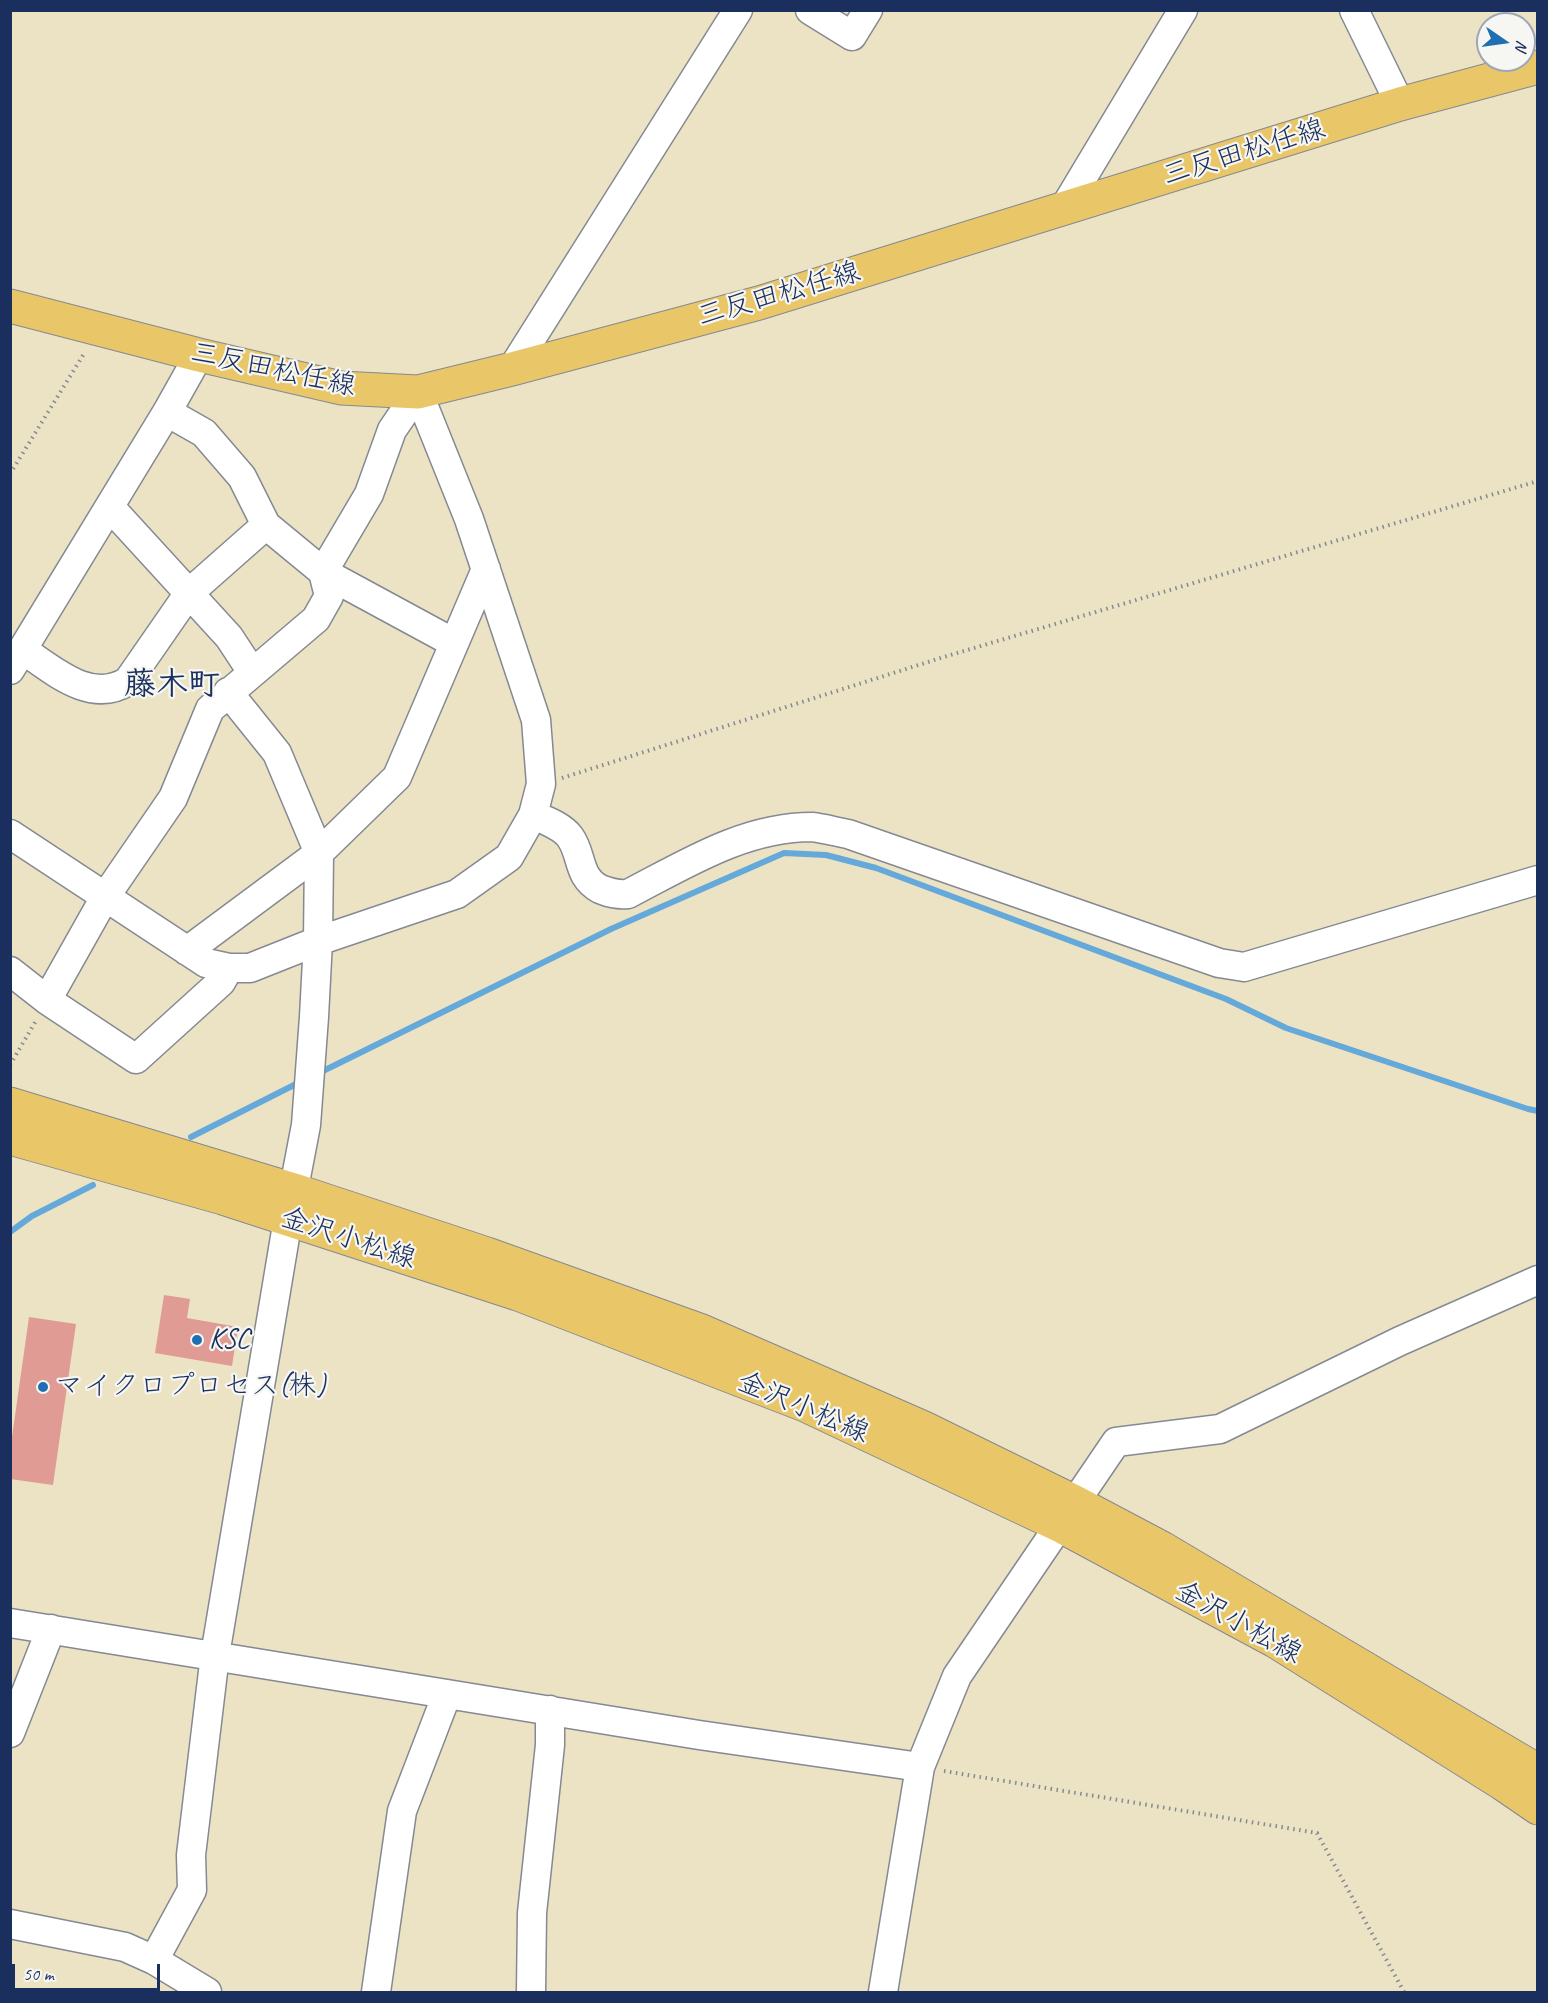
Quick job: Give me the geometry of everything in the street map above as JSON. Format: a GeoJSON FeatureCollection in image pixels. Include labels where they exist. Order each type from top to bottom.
{"type":"FeatureCollection","features":[{"type":"Feature","properties":{"kind":"main road","name":"三反田松任線"},"geometry":{"type":"LineString","coordinates":[[10,306],[199,355],[341,388],[418,392],[759,303],[1401,105],[1538,67]]}},
{"type":"Feature","properties":{"kind":"main road","name":"金沢小松線"},"geometry":{"type":"LineString","coordinates":[[10,1104],[291,1205],[487,1254],[702,1331],[922,1427],[1275,1641],[1538,1808]]}},
{"type":"Feature","properties":{"kind":"main road","name":"金沢小松線"},"geometry":{"type":"LineString","coordinates":[[10,1138],[223,1198],[291,1205]]}},
{"type":"Feature","properties":{"kind":"main road","name":"金沢小松線"},"geometry":{"type":"LineString","coordinates":[[1067,1514],[1162,1548],[1538,1771]]}},
{"type":"Feature","properties":{"kind":"street"},"geometry":{"type":"LineString","coordinates":[[512,369],[738,10]]}},
{"type":"Feature","properties":{"kind":"street"},"geometry":{"type":"LineString","coordinates":[[810,10],[852,36],[868,10]]}},
{"type":"Feature","properties":{"kind":"street"},"geometry":{"type":"LineString","coordinates":[[1063,210],[1183,10]]}},
{"type":"Feature","properties":{"kind":"street"},"geometry":{"type":"LineString","coordinates":[[1354,10],[1401,105]]}},
{"type":"Feature","properties":{"kind":"street"},"geometry":{"type":"LineString","coordinates":[[199,355],[17,660],[77,685],[103,689],[119,686],[128,681],[189,594],[266,525]]}},
{"type":"Feature","properties":{"kind":"street"},"geometry":{"type":"LineString","coordinates":[[10,834],[206,963],[229,968],[250,968],[318,941],[457,894],[509,857],[533,815],[541,784],[536,720],[469,519],[418,392]]}},
{"type":"Feature","properties":{"kind":"street"},"geometry":{"type":"LineString","coordinates":[[47,1000],[105,897],[173,798],[210,709],[316,620],[329,596],[323,572],[369,495],[392,430],[418,392]]}},
{"type":"Feature","properties":{"kind":"street"},"geometry":{"type":"LineString","coordinates":[[167,412],[204,433],[242,477],[266,525],[323,572],[454,643]]}},
{"type":"Feature","properties":{"kind":"street"},"geometry":{"type":"LineString","coordinates":[[110,507],[229,637],[252,672]]}},
{"type":"Feature","properties":{"kind":"street"},"geometry":{"type":"LineString","coordinates":[[187,951],[319,853],[397,777],[486,569]]}},
{"type":"Feature","properties":{"kind":"street"},"geometry":{"type":"LineString","coordinates":[[154,1960],[192,1890],[191,1855],[215,1655],[306,1125],[318,941],[319,853],[277,753],[228,692]]}},
{"type":"Feature","properties":{"kind":"street"},"geometry":{"type":"LineString","coordinates":[[533,815],[554,825],[570,837],[586,877],[594,885],[617,896],[628,894],[740,838],[776,830],[813,827],[848,834],[1219,963],[1244,966],[1538,880]]}},
{"type":"Feature","properties":{"kind":"street"},"geometry":{"type":"LineString","coordinates":[[10,971],[47,1000],[136,1059],[221,982],[229,968]]}},
{"type":"Feature","properties":{"kind":"street"},"geometry":{"type":"LineString","coordinates":[[883,1992],[920,1767],[957,1676],[1116,1442],[1220,1429],[1400,1341],[1538,1280]]}},
{"type":"Feature","properties":{"kind":"street"},"geometry":{"type":"LineString","coordinates":[[10,1623],[699,1735],[920,1767]]}},
{"type":"Feature","properties":{"kind":"street"},"geometry":{"type":"LineString","coordinates":[[10,1733],[51,1629]]}},
{"type":"Feature","properties":{"kind":"street"},"geometry":{"type":"LineString","coordinates":[[376,1992],[402,1811],[447,1694]]}},
{"type":"Feature","properties":{"kind":"street"},"geometry":{"type":"LineString","coordinates":[[531,1992],[532,1913],[550,1745],[550,1710]]}},
{"type":"Feature","properties":{"kind":"street"},"geometry":{"type":"LineString","coordinates":[[10,1924],[125,1947],[154,1960],[207,1992]]}},
{"type":"Feature","properties":{"kind":"path"},"geometry":{"type":"LineString","coordinates":[[10,474],[98,329]]}},
{"type":"Feature","properties":{"kind":"path"},"geometry":{"type":"LineString","coordinates":[[541,784],[947,656],[1538,481]]}},
{"type":"Feature","properties":{"kind":"path"},"geometry":{"type":"LineString","coordinates":[[10,1065],[47,1000]]}},
{"type":"Feature","properties":{"kind":"path"},"geometry":{"type":"LineString","coordinates":[[920,1767],[1317,1833],[1404,1992]]}},
{"type":"Feature","properties":{"kind":"building","name":"KSC"},"geometry":{"type":"Polygon","coordinates":[[[164,1295],[190,1299],[187,1318],[238,1327],[232,1366],[155,1353],[164,1295]]]}},
{"type":"Feature","properties":{"kind":"building","name":"マイクロプロセス(株)"},"geometry":{"type":"Polygon","coordinates":[[[29,1317],[76,1324],[53,1485],[10,1479],[10,1451],[29,1317]]]}},
{"type":"Feature","properties":{"kind":"waterway"},"geometry":{"type":"LineString","coordinates":[[319,1073],[611,929],[784,853],[826,855],[876,868],[1226,999],[1286,1028],[1538,1111]]}},
{"type":"Feature","properties":{"kind":"waterway"},"geometry":{"type":"LineString","coordinates":[[191,1137],[302,1081]]}},
{"type":"Feature","properties":{"kind":"waterway"},"geometry":{"type":"LineString","coordinates":[[10,1232],[32,1216],[93,1185]]}},
{"type":"Feature","properties":{"kind":"place","name":"KSC"},"geometry":{"type":"Point","coordinates":[197,1340]}},
{"type":"Feature","properties":{"kind":"place","name":"マイクロプロセス(株)"},"geometry":{"type":"Point","coordinates":[43,1387]}},
{"type":"Feature","properties":{"kind":"district","name":"藤木町"},"geometry":{"type":"Point","coordinates":[172,686]}}]}
